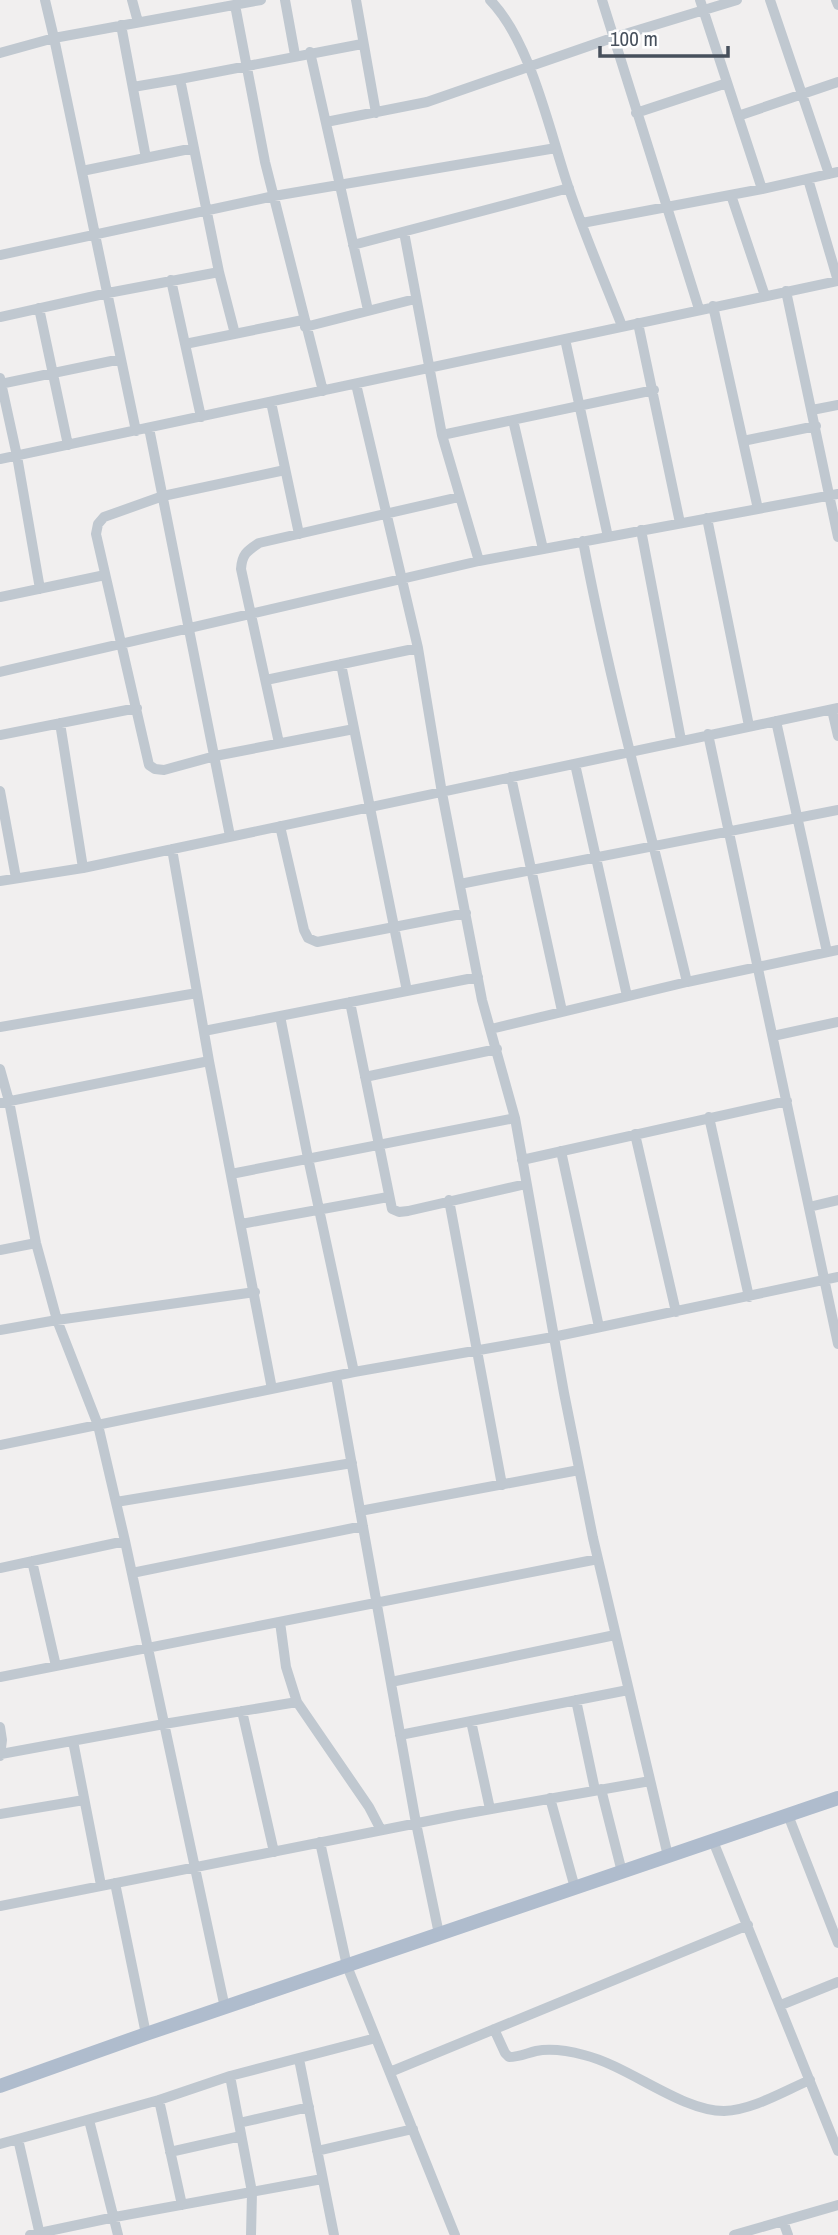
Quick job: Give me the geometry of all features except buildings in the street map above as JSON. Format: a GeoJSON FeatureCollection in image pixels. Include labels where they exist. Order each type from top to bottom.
{"type":"FeatureCollection","features":[{"type":"Feature","properties":{"kind":"main road"},"geometry":{"type":"LineString","coordinates":[[0,2086],[838,1798]]}},
{"type":"Feature","properties":{"kind":"street"},"geometry":{"type":"LineString","coordinates":[[45,0],[136,431]]}},
{"type":"Feature","properties":{"kind":"street"},"geometry":{"type":"LineString","coordinates":[[132,0],[138,22]]}},
{"type":"Feature","properties":{"kind":"street"},"geometry":{"type":"LineString","coordinates":[[0,53],[54,38],[261,0]]}},
{"type":"Feature","properties":{"kind":"street"},"geometry":{"type":"LineString","coordinates":[[285,0],[295,55]]}},
{"type":"Feature","properties":{"kind":"street"},"geometry":{"type":"LineString","coordinates":[[356,0],[376,113]]}},
{"type":"Feature","properties":{"kind":"street"},"geometry":{"type":"LineString","coordinates":[[490,0],[503,14],[530,68],[569,188],[622,327]]}},
{"type":"Feature","properties":{"kind":"street"},"geometry":{"type":"LineString","coordinates":[[602,0],[699,309]]}},
{"type":"Feature","properties":{"kind":"street"},"geometry":{"type":"LineString","coordinates":[[326,122],[427,102],[530,68],[701,5],[737,0]]}},
{"type":"Feature","properties":{"kind":"street"},"geometry":{"type":"LineString","coordinates":[[582,223],[834,173],[801,93],[770,0]]}},
{"type":"Feature","properties":{"kind":"street"},"geometry":{"type":"LineString","coordinates":[[235,5],[274,196],[323,391]]}},
{"type":"Feature","properties":{"kind":"street"},"geometry":{"type":"LineString","coordinates":[[701,5],[762,189]]}},
{"type":"Feature","properties":{"kind":"street"},"geometry":{"type":"LineString","coordinates":[[121,25],[146,158]]}},
{"type":"Feature","properties":{"kind":"street"},"geometry":{"type":"LineString","coordinates":[[133,87],[362,44]]}},
{"type":"Feature","properties":{"kind":"street"},"geometry":{"type":"LineString","coordinates":[[310,52],[368,310]]}},
{"type":"Feature","properties":{"kind":"street"},"geometry":{"type":"LineString","coordinates":[[180,79],[219,272],[235,334]]}},
{"type":"Feature","properties":{"kind":"street"},"geometry":{"type":"LineString","coordinates":[[738,116],[838,82]]}},
{"type":"Feature","properties":{"kind":"street"},"geometry":{"type":"LineString","coordinates":[[636,113],[727,83]]}},
{"type":"Feature","properties":{"kind":"street"},"geometry":{"type":"LineString","coordinates":[[82,171],[194,148]]}},
{"type":"Feature","properties":{"kind":"street"},"geometry":{"type":"LineString","coordinates":[[0,255],[274,196],[556,148]]}},
{"type":"Feature","properties":{"kind":"street"},"geometry":{"type":"LineString","coordinates":[[0,459],[838,281],[808,178]]}},
{"type":"Feature","properties":{"kind":"street"},"geometry":{"type":"LineString","coordinates":[[353,244],[569,188]]}},
{"type":"Feature","properties":{"kind":"street"},"geometry":{"type":"LineString","coordinates":[[731,195],[765,296]]}},
{"type":"Feature","properties":{"kind":"street"},"geometry":{"type":"LineString","coordinates":[[404,232],[442,435],[479,561]]}},
{"type":"Feature","properties":{"kind":"street"},"geometry":{"type":"LineString","coordinates":[[0,317],[219,272]]}},
{"type":"Feature","properties":{"kind":"street"},"geometry":{"type":"LineString","coordinates":[[171,281],[201,417]]}},
{"type":"Feature","properties":{"kind":"street"},"geometry":{"type":"LineString","coordinates":[[786,292],[834,495],[838,537]]}},
{"type":"Feature","properties":{"kind":"street"},"geometry":{"type":"LineString","coordinates":[[185,344],[304,323],[415,299]]}},
{"type":"Feature","properties":{"kind":"street"},"geometry":{"type":"LineString","coordinates":[[713,306],[758,509]]}},
{"type":"Feature","properties":{"kind":"street"},"geometry":{"type":"LineString","coordinates":[[39,308],[68,445]]}},
{"type":"Feature","properties":{"kind":"street"},"geometry":{"type":"LineString","coordinates":[[638,323],[680,523]]}},
{"type":"Feature","properties":{"kind":"street"},"geometry":{"type":"LineString","coordinates":[[565,339],[608,537]]}},
{"type":"Feature","properties":{"kind":"street"},"geometry":{"type":"LineString","coordinates":[[40,589],[17,456],[0,382],[121,359]]}},
{"type":"Feature","properties":{"kind":"street"},"geometry":{"type":"LineString","coordinates":[[356,384],[418,648],[442,793],[478,977],[515,1118],[579,1470],[668,1856]]}},
{"type":"Feature","properties":{"kind":"street"},"geometry":{"type":"LineString","coordinates":[[442,435],[654,390]]}},
{"type":"Feature","properties":{"kind":"street"},"geometry":{"type":"LineString","coordinates":[[271,402],[299,534]]}},
{"type":"Feature","properties":{"kind":"street"},"geometry":{"type":"LineString","coordinates":[[812,410],[838,405]]}},
{"type":"Feature","properties":{"kind":"street"},"geometry":{"type":"LineString","coordinates":[[513,420],[543,549]]}},
{"type":"Feature","properties":{"kind":"street"},"geometry":{"type":"LineString","coordinates":[[743,442],[816,426]]}},
{"type":"Feature","properties":{"kind":"street"},"geometry":{"type":"LineString","coordinates":[[149,428],[230,836]]}},
{"type":"Feature","properties":{"kind":"street"},"geometry":{"type":"LineString","coordinates":[[285,470],[163,496],[104,517],[98,524],[96,534],[149,765],[164,770],[279,743],[354,729]]}},
{"type":"Feature","properties":{"kind":"street"},"geometry":{"type":"LineString","coordinates":[[0,672],[479,561],[834,495]]}},
{"type":"Feature","properties":{"kind":"street"},"geometry":{"type":"LineString","coordinates":[[279,743],[241,569],[242,558],[246,552],[259,543],[459,497]]}},
{"type":"Feature","properties":{"kind":"street"},"geometry":{"type":"LineString","coordinates":[[707,518],[749,726]]}},
{"type":"Feature","properties":{"kind":"street"},"geometry":{"type":"LineString","coordinates":[[641,530],[681,740]]}},
{"type":"Feature","properties":{"kind":"street"},"geometry":{"type":"LineString","coordinates":[[583,541],[598,621],[687,982]]}},
{"type":"Feature","properties":{"kind":"street"},"geometry":{"type":"LineString","coordinates":[[0,597],[105,575]]}},
{"type":"Feature","properties":{"kind":"street"},"geometry":{"type":"LineString","coordinates":[[266,680],[418,648]]}},
{"type":"Feature","properties":{"kind":"street"},"geometry":{"type":"LineString","coordinates":[[341,664],[407,991]]}},
{"type":"Feature","properties":{"kind":"street"},"geometry":{"type":"LineString","coordinates":[[0,736],[136,708]]}},
{"type":"Feature","properties":{"kind":"street"},"geometry":{"type":"LineString","coordinates":[[0,881],[83,868],[835,709],[838,736]]}},
{"type":"Feature","properties":{"kind":"street"},"geometry":{"type":"LineString","coordinates":[[491,1028],[832,951],[797,817],[776,721]]}},
{"type":"Feature","properties":{"kind":"street"},"geometry":{"type":"LineString","coordinates":[[60,723],[83,868]]}},
{"type":"Feature","properties":{"kind":"street"},"geometry":{"type":"LineString","coordinates":[[708,734],[838,1345]]}},
{"type":"Feature","properties":{"kind":"street"},"geometry":{"type":"LineString","coordinates":[[575,764],[627,996]]}},
{"type":"Feature","properties":{"kind":"street"},"geometry":{"type":"LineString","coordinates":[[511,777],[562,1011]]}},
{"type":"Feature","properties":{"kind":"street"},"geometry":{"type":"LineString","coordinates":[[0,791],[16,878]]}},
{"type":"Feature","properties":{"kind":"street"},"geometry":{"type":"LineString","coordinates":[[460,884],[838,810]]}},
{"type":"Feature","properties":{"kind":"street"},"geometry":{"type":"LineString","coordinates":[[280,826],[308,938],[317,942],[466,913]]}},
{"type":"Feature","properties":{"kind":"street"},"geometry":{"type":"LineString","coordinates":[[172,849],[209,1061],[272,1389]]}},
{"type":"Feature","properties":{"kind":"street"},"geometry":{"type":"LineString","coordinates":[[204,1031],[478,977]]}},
{"type":"Feature","properties":{"kind":"street"},"geometry":{"type":"LineString","coordinates":[[0,1027],[197,993]]}},
{"type":"Feature","properties":{"kind":"street"},"geometry":{"type":"LineString","coordinates":[[350,1002],[392,1209],[399,1212],[526,1184]]}},
{"type":"Feature","properties":{"kind":"street"},"geometry":{"type":"LineString","coordinates":[[280,1016],[354,1372]]}},
{"type":"Feature","properties":{"kind":"street"},"geometry":{"type":"LineString","coordinates":[[773,1036],[837,1025]]}},
{"type":"Feature","properties":{"kind":"street"},"geometry":{"type":"LineString","coordinates":[[365,1077],[497,1049]]}},
{"type":"Feature","properties":{"kind":"street"},"geometry":{"type":"LineString","coordinates":[[4,1102],[209,1061]]}},
{"type":"Feature","properties":{"kind":"street"},"geometry":{"type":"LineString","coordinates":[[0,1069],[4,1102],[36,1243],[57,1320],[97,1425],[116,1502],[225,2008]]}},
{"type":"Feature","properties":{"kind":"street"},"geometry":{"type":"LineString","coordinates":[[522,1160],[787,1101]]}},
{"type":"Feature","properties":{"kind":"street"},"geometry":{"type":"LineString","coordinates":[[709,1117],[749,1297]]}},
{"type":"Feature","properties":{"kind":"street"},"geometry":{"type":"LineString","coordinates":[[231,1174],[515,1118]]}},
{"type":"Feature","properties":{"kind":"street"},"geometry":{"type":"LineString","coordinates":[[635,1134],[676,1312]]}},
{"type":"Feature","properties":{"kind":"street"},"geometry":{"type":"LineString","coordinates":[[561,1151],[599,1327]]}},
{"type":"Feature","properties":{"kind":"street"},"geometry":{"type":"LineString","coordinates":[[241,1224],[388,1197]]}},
{"type":"Feature","properties":{"kind":"street"},"geometry":{"type":"LineString","coordinates":[[449,1200],[502,1485]]}},
{"type":"Feature","properties":{"kind":"street"},"geometry":{"type":"LineString","coordinates":[[809,1207],[838,1200]]}},
{"type":"Feature","properties":{"kind":"street"},"geometry":{"type":"LineString","coordinates":[[0,1250],[36,1243]]}},
{"type":"Feature","properties":{"kind":"street"},"geometry":{"type":"LineString","coordinates":[[0,1445],[354,1372],[553,1337],[838,1277]]}},
{"type":"Feature","properties":{"kind":"street"},"geometry":{"type":"LineString","coordinates":[[0,1330],[255,1292]]}},
{"type":"Feature","properties":{"kind":"street"},"geometry":{"type":"LineString","coordinates":[[336,1376],[416,1823],[439,1934]]}},
{"type":"Feature","properties":{"kind":"street"},"geometry":{"type":"LineString","coordinates":[[116,1502],[352,1463]]}},
{"type":"Feature","properties":{"kind":"street"},"geometry":{"type":"LineString","coordinates":[[360,1511],[579,1470]]}},
{"type":"Feature","properties":{"kind":"street"},"geometry":{"type":"LineString","coordinates":[[132,1573],[363,1526]]}},
{"type":"Feature","properties":{"kind":"street"},"geometry":{"type":"LineString","coordinates":[[0,1568],[125,1541]]}},
{"type":"Feature","properties":{"kind":"street"},"geometry":{"type":"LineString","coordinates":[[0,1677],[598,1559]]}},
{"type":"Feature","properties":{"kind":"street"},"geometry":{"type":"LineString","coordinates":[[32,1561],[56,1666]]}},
{"type":"Feature","properties":{"kind":"street"},"geometry":{"type":"LineString","coordinates":[[280,1622],[286,1667],[297,1702],[369,1807],[381,1830]]}},
{"type":"Feature","properties":{"kind":"street"},"geometry":{"type":"LineString","coordinates":[[391,1682],[615,1635]]}},
{"type":"Feature","properties":{"kind":"street"},"geometry":{"type":"LineString","coordinates":[[400,1735],[628,1690]]}},
{"type":"Feature","properties":{"kind":"street"},"geometry":{"type":"LineString","coordinates":[[576,1700],[622,1872]]}},
{"type":"Feature","properties":{"kind":"street"},"geometry":{"type":"LineString","coordinates":[[0,1727],[0,1755],[297,1702]]}},
{"type":"Feature","properties":{"kind":"street"},"geometry":{"type":"LineString","coordinates":[[242,1711],[274,1852]]}},
{"type":"Feature","properties":{"kind":"street"},"geometry":{"type":"LineString","coordinates":[[471,1721],[490,1809]]}},
{"type":"Feature","properties":{"kind":"street"},"geometry":{"type":"LineString","coordinates":[[73,1741],[102,1885]]}},
{"type":"Feature","properties":{"kind":"street"},"geometry":{"type":"LineString","coordinates":[[0,1906],[416,1823],[650,1781]]}},
{"type":"Feature","properties":{"kind":"street"},"geometry":{"type":"LineString","coordinates":[[550,1798],[575,1888]]}},
{"type":"Feature","properties":{"kind":"street"},"geometry":{"type":"LineString","coordinates":[[0,1814],[84,1800]]}},
{"type":"Feature","properties":{"kind":"street"},"geometry":{"type":"LineString","coordinates":[[788,1815],[838,1943]]}},
{"type":"Feature","properties":{"kind":"street"},"geometry":{"type":"LineString","coordinates":[[713,1841],[810,2080],[833,2124],[838,2151]]}},
{"type":"Feature","properties":{"kind":"street"},"geometry":{"type":"LineString","coordinates":[[320,1842],[347,1966],[455,2235]]}},
{"type":"Feature","properties":{"kind":"street"},"geometry":{"type":"LineString","coordinates":[[115,1883],[146,2034]]}},
{"type":"Feature","properties":{"kind":"street"},"geometry":{"type":"LineString","coordinates":[[390,2072],[748,1925]]}},
{"type":"Feature","properties":{"kind":"street"},"geometry":{"type":"LineString","coordinates":[[781,2005],[838,1982]]}},
{"type":"Feature","properties":{"kind":"street"},"geometry":{"type":"LineString","coordinates":[[494,2029],[509,2057],[554,2050],[604,2060],[690,2104],[709,2109],[725,2111],[750,2105],[810,2080]]}},
{"type":"Feature","properties":{"kind":"street"},"geometry":{"type":"LineString","coordinates":[[0,2144],[159,2100],[230,2076],[376,2038]]}},
{"type":"Feature","properties":{"kind":"street"},"geometry":{"type":"LineString","coordinates":[[299,2059],[334,2235]]}},
{"type":"Feature","properties":{"kind":"street"},"geometry":{"type":"LineString","coordinates":[[230,2076],[252,2192],[251,2235]]}},
{"type":"Feature","properties":{"kind":"street"},"geometry":{"type":"LineString","coordinates":[[159,2100],[181,2205]]}},
{"type":"Feature","properties":{"kind":"street"},"geometry":{"type":"LineString","coordinates":[[239,2123],[309,2106]]}},
{"type":"Feature","properties":{"kind":"street"},"geometry":{"type":"LineString","coordinates":[[89,2120],[118,2235]]}},
{"type":"Feature","properties":{"kind":"street"},"geometry":{"type":"LineString","coordinates":[[317,2151],[413,2129]]}},
{"type":"Feature","properties":{"kind":"street"},"geometry":{"type":"LineString","coordinates":[[170,2152],[241,2136]]}},
{"type":"Feature","properties":{"kind":"street"},"geometry":{"type":"LineString","coordinates":[[18,2139],[36,2234],[321,2179]]}},
{"type":"Feature","properties":{"kind":"street"},"geometry":{"type":"LineString","coordinates":[[734,2235],[838,2205]]}},
{"type":"Feature","properties":{"kind":"street"},"geometry":{"type":"LineString","coordinates":[[783,2221],[788,2235]]}}]}
